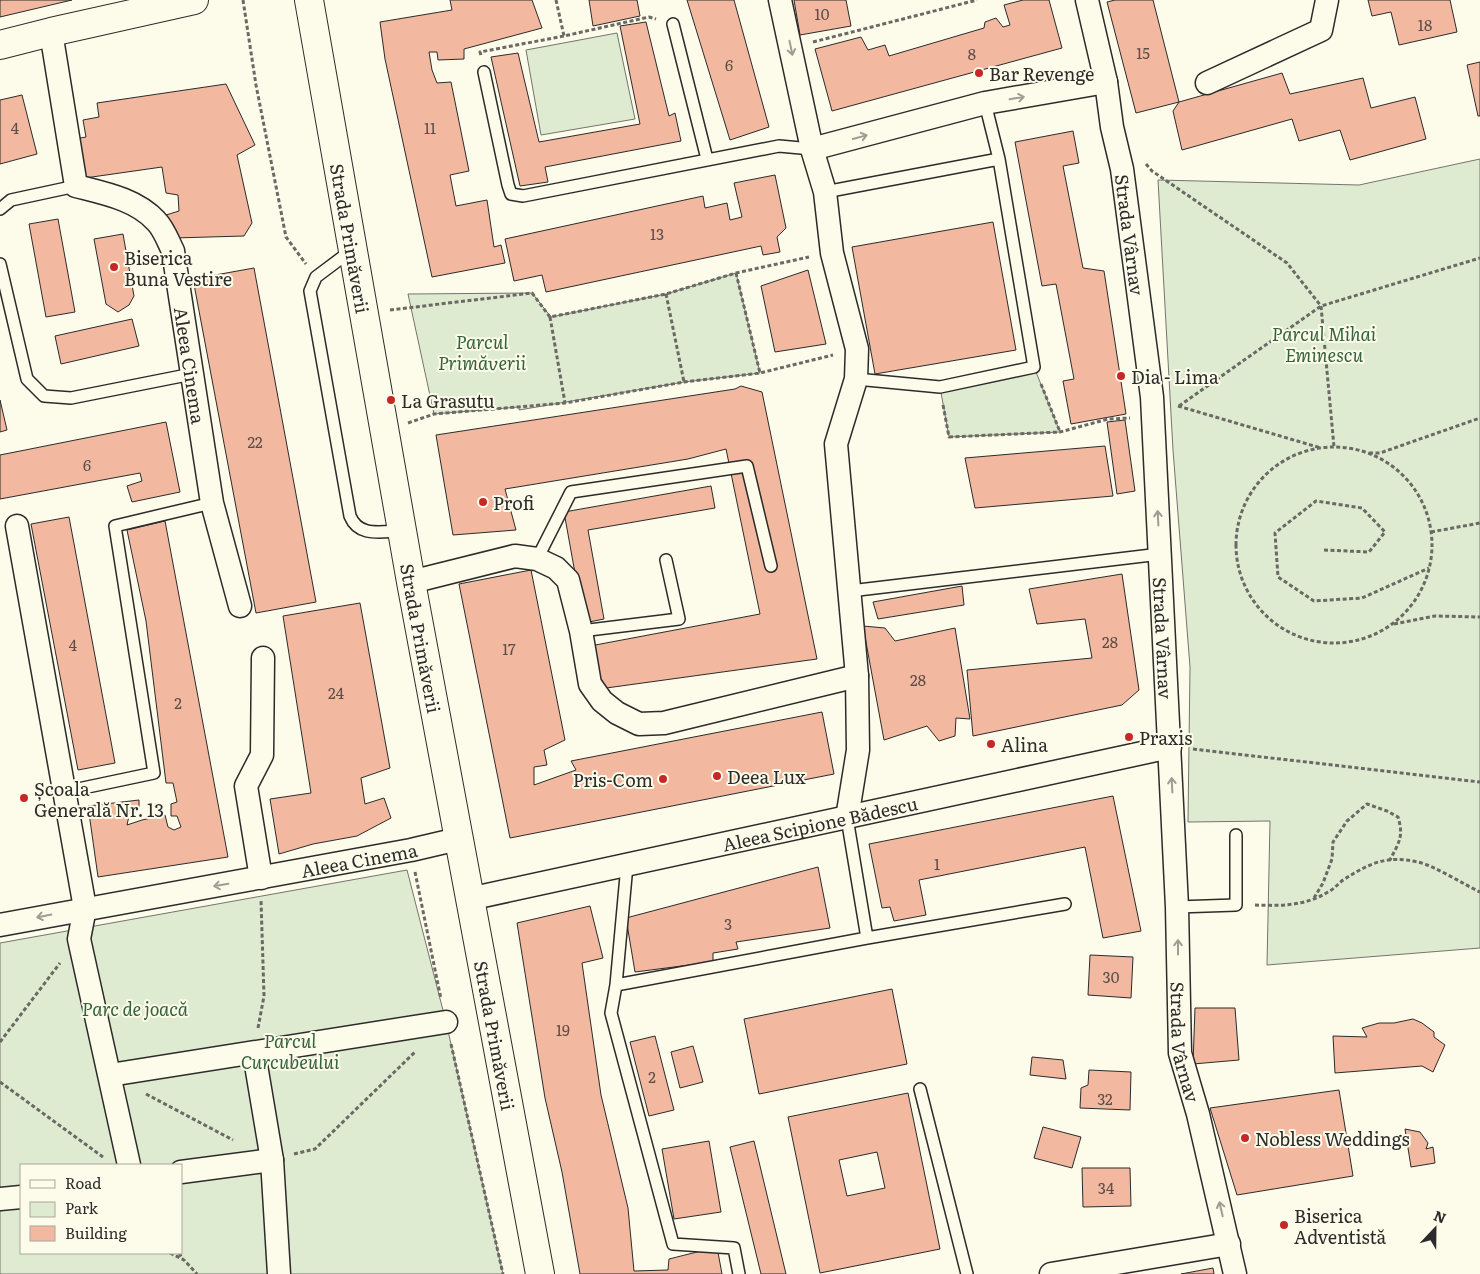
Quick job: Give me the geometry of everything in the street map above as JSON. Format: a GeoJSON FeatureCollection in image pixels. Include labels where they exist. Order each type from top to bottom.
{"type":"FeatureCollection","features":[{"type":"Feature","properties":{"kind":"main road"},"geometry":{"type":"LineString","coordinates":[[0,45],[194,0]]}},
{"type":"Feature","properties":{"kind":"main road","name":"Strada Primăverii"},"geometry":{"type":"LineString","coordinates":[[309,0],[411,582],[540,1274]]}},
{"type":"Feature","properties":{"kind":"street"},"geometry":{"type":"LineString","coordinates":[[780,0],[812,150],[825,192],[832,253],[857,349],[856,379],[836,444],[857,676],[858,750],[847,818]]}},
{"type":"Feature","properties":{"kind":"street","name":"Strada Vârnav"},"geometry":{"type":"LineString","coordinates":[[1087,0],[1106,82],[1128,215],[1152,408],[1177,906],[1180,1053],[1198,1114],[1229,1244],[1234,1274]]}},
{"type":"Feature","properties":{"kind":"street"},"geometry":{"type":"LineString","coordinates":[[1208,83],[1321,30],[1327,0]]}},
{"type":"Feature","properties":{"kind":"street"},"geometry":{"type":"LineString","coordinates":[[51,32],[76,186]]}},
{"type":"Feature","properties":{"kind":"street"},"geometry":{"type":"LineString","coordinates":[[812,150],[985,103],[1106,82]]}},
{"type":"Feature","properties":{"kind":"street","name":"Aleea Cinema"},"geometry":{"type":"LineString","coordinates":[[76,186],[119,198],[142,210],[156,221],[173,251],[212,502],[240,606]]}},
{"type":"Feature","properties":{"kind":"street"},"geometry":{"type":"LineString","coordinates":[[17,526],[85,908],[79,939],[129,1164]]}},
{"type":"Feature","properties":{"kind":"street"},"geometry":{"type":"LineString","coordinates":[[411,582],[515,556],[537,559],[556,568],[568,580],[581,631],[590,684],[602,701],[617,714],[639,724],[664,723],[857,676]]}},
{"type":"Feature","properties":{"kind":"street"},"geometry":{"type":"LineString","coordinates":[[261,878],[246,786],[262,755],[263,658]]}},
{"type":"Feature","properties":{"kind":"street","name":"Aleea Scipione Bădescu"},"geometry":{"type":"LineString","coordinates":[[469,899],[1170,747]]}},
{"type":"Feature","properties":{"kind":"street","name":"Aleea Cinema"},"geometry":{"type":"LineString","coordinates":[[0,925],[85,908],[261,878],[458,839]]}},
{"type":"Feature","properties":{"kind":"street"},"geometry":{"type":"LineString","coordinates":[[110,1075],[446,1022]]}},
{"type":"Feature","properties":{"kind":"street"},"geometry":{"type":"LineString","coordinates":[[254,1053],[272,1160],[279,1274]]}},
{"type":"Feature","properties":{"kind":"street"},"geometry":{"type":"LineString","coordinates":[[182,1172],[272,1160]]}},
{"type":"Feature","properties":{"kind":"street"},"geometry":{"type":"LineString","coordinates":[[0,1199],[20,1197]]}},
{"type":"Feature","properties":{"kind":"street"},"geometry":{"type":"LineString","coordinates":[[1051,1274],[1229,1244]]}},
{"type":"Feature","properties":{"kind":"lane"},"geometry":{"type":"LineString","coordinates":[[673,24],[706,160]]}},
{"type":"Feature","properties":{"kind":"lane"},"geometry":{"type":"LineString","coordinates":[[484,72],[511,194],[523,196],[779,146],[812,150]]}},
{"type":"Feature","properties":{"kind":"lane"},"geometry":{"type":"LineString","coordinates":[[856,379],[940,387],[1034,367],[999,159],[985,103]]}},
{"type":"Feature","properties":{"kind":"lane"},"geometry":{"type":"LineString","coordinates":[[825,192],[999,159]]}},
{"type":"Feature","properties":{"kind":"lane"},"geometry":{"type":"LineString","coordinates":[[0,210],[11,200],[76,186]]}},
{"type":"Feature","properties":{"kind":"lane"},"geometry":{"type":"LineString","coordinates":[[353,249],[316,277],[310,291],[350,516],[354,525],[364,531],[402,531]]}},
{"type":"Feature","properties":{"kind":"lane"},"geometry":{"type":"LineString","coordinates":[[0,264],[27,379],[44,396],[71,398],[192,374]]}},
{"type":"Feature","properties":{"kind":"lane"},"geometry":{"type":"LineString","coordinates":[[537,559],[571,492],[747,466],[771,566]]}},
{"type":"Feature","properties":{"kind":"lane"},"geometry":{"type":"LineString","coordinates":[[64,792],[154,773],[115,526],[212,502]]}},
{"type":"Feature","properties":{"kind":"lane"},"geometry":{"type":"LineString","coordinates":[[850,590],[1160,554]]}},
{"type":"Feature","properties":{"kind":"lane"},"geometry":{"type":"LineString","coordinates":[[581,631],[679,619],[666,560]]}},
{"type":"Feature","properties":{"kind":"lane"},"geometry":{"type":"LineString","coordinates":[[847,818],[867,938]]}},
{"type":"Feature","properties":{"kind":"lane"},"geometry":{"type":"LineString","coordinates":[[1177,906],[1236,905],[1236,834]]}},
{"type":"Feature","properties":{"kind":"lane"},"geometry":{"type":"LineString","coordinates":[[627,864],[616,985],[611,1012],[673,1244],[734,1248],[738,1274]]}},
{"type":"Feature","properties":{"kind":"lane"},"geometry":{"type":"LineString","coordinates":[[616,985],[867,938],[1065,904]]}},
{"type":"Feature","properties":{"kind":"lane"},"geometry":{"type":"LineString","coordinates":[[920,1089],[967,1274]]}},
{"type":"Feature","properties":{"kind":"path"},"geometry":{"type":"LineString","coordinates":[[243,0],[256,85],[286,237],[316,277]]}},
{"type":"Feature","properties":{"kind":"path"},"geometry":{"type":"LineString","coordinates":[[556,0],[564,36]]}},
{"type":"Feature","properties":{"kind":"path"},"geometry":{"type":"LineString","coordinates":[[790,47],[977,0]]}},
{"type":"Feature","properties":{"kind":"path"},"geometry":{"type":"LineString","coordinates":[[484,72],[480,52],[649,17],[673,24]]}},
{"type":"Feature","properties":{"kind":"path"},"geometry":{"type":"LineString","coordinates":[[1145,163],[1152,170],[1287,263],[1321,306],[1334,447]]}},
{"type":"Feature","properties":{"kind":"path"},"geometry":{"type":"LineString","coordinates":[[550,317],[666,294],[736,273],[832,253]]}},
{"type":"Feature","properties":{"kind":"path"},"geometry":{"type":"LineString","coordinates":[[1179,406],[1321,306],[1480,258]]}},
{"type":"Feature","properties":{"kind":"path"},"geometry":{"type":"LineString","coordinates":[[736,273],[760,373]]}},
{"type":"Feature","properties":{"kind":"path"},"geometry":{"type":"LineString","coordinates":[[364,313],[532,293],[550,317],[565,403]]}},
{"type":"Feature","properties":{"kind":"path"},"geometry":{"type":"LineString","coordinates":[[666,294],[684,382]]}},
{"type":"Feature","properties":{"kind":"path"},"geometry":{"type":"LineString","coordinates":[[384,432],[434,414],[565,403],[684,382],[760,373],[857,349]]}},
{"type":"Feature","properties":{"kind":"path"},"geometry":{"type":"LineString","coordinates":[[1034,367],[1060,432]]}},
{"type":"Feature","properties":{"kind":"path"},"geometry":{"type":"LineString","coordinates":[[940,387],[949,437],[1060,432],[1108,419],[1133,418],[1152,408],[1179,406],[1322,448]]}},
{"type":"Feature","properties":{"kind":"path"},"geometry":{"type":"LineString","coordinates":[[1480,418],[1380,453],[1368,453],[1334,447],[1322,448],[1290,457],[1264,476],[1245,502],[1236,534],[1237,566],[1250,596],[1271,621],[1299,638],[1331,644],[1363,639],[1392,625],[1435,616],[1480,618]]}},
{"type":"Feature","properties":{"kind":"path"},"geometry":{"type":"LineString","coordinates":[[1368,453],[1391,466],[1410,484],[1424,506],[1431,532],[1430,568],[1422,589],[1409,609],[1392,625]]}},
{"type":"Feature","properties":{"kind":"path"},"geometry":{"type":"LineString","coordinates":[[1324,550],[1369,552],[1385,532],[1362,508],[1316,501],[1275,533],[1278,576],[1314,600],[1362,598],[1430,568]]}},
{"type":"Feature","properties":{"kind":"path"},"geometry":{"type":"LineString","coordinates":[[1431,532],[1480,523]]}},
{"type":"Feature","properties":{"kind":"path"},"geometry":{"type":"LineString","coordinates":[[1170,747],[1480,782]]}},
{"type":"Feature","properties":{"kind":"path"},"geometry":{"type":"LineString","coordinates":[[1314,898],[1332,859],[1333,842],[1347,821],[1367,804],[1398,817],[1402,830],[1401,838],[1390,860]]}},
{"type":"Feature","properties":{"kind":"path"},"geometry":{"type":"LineString","coordinates":[[410,850],[446,1022],[503,1274]]}},
{"type":"Feature","properties":{"kind":"path"},"geometry":{"type":"LineString","coordinates":[[1236,905],[1288,906],[1328,892],[1342,881],[1377,861],[1399,859],[1420,862],[1480,892]]}},
{"type":"Feature","properties":{"kind":"path"},"geometry":{"type":"LineString","coordinates":[[254,1053],[264,996],[261,878]]}},
{"type":"Feature","properties":{"kind":"path"},"geometry":{"type":"LineString","coordinates":[[0,1042],[79,939]]}},
{"type":"Feature","properties":{"kind":"path"},"geometry":{"type":"LineString","coordinates":[[110,1075],[272,1160],[315,1149],[415,1052]]}},
{"type":"Feature","properties":{"kind":"path"},"geometry":{"type":"LineString","coordinates":[[0,1082],[106,1160]]}},
{"type":"Feature","properties":{"kind":"path"},"geometry":{"type":"LineString","coordinates":[[172,1254],[184,1260]]}},
{"type":"Feature","properties":{"kind":"path"},"geometry":{"type":"LineString","coordinates":[[181,1254],[197,1274]]}},
{"type":"Feature","properties":{"kind":"green space"},"geometry":{"type":"Polygon","coordinates":[[[617,33],[635,119],[541,135],[526,50],[617,33]]]}},
{"type":"Feature","properties":{"kind":"green space","name":"Parcul Mihai Eminescu"},"geometry":{"type":"Polygon","coordinates":[[[1480,159],[1480,948],[1267,965],[1270,821],[1188,822],[1190,667],[1173,450],[1158,180],[1359,185],[1480,159]]]}},
{"type":"Feature","properties":{"kind":"green space","name":"Parcul Primăverii"},"geometry":{"type":"Polygon","coordinates":[[[736,273],[760,373],[684,382],[519,410],[519,407],[434,414],[408,294],[532,293],[551,317],[666,294],[736,273]]]}},
{"type":"Feature","properties":{"kind":"green space"},"geometry":{"type":"Polygon","coordinates":[[[1034,367],[1060,432],[949,437],[940,387],[1034,367]]]}},
{"type":"Feature","properties":{"kind":"green space","name":"Parcul Curcubeului"},"geometry":{"type":"Polygon","coordinates":[[[407,870],[446,1022],[503,1274],[0,1274],[0,943],[407,870]]]}},
{"type":"Feature","properties":{"kind":"building"},"geometry":{"type":"Polygon","coordinates":[[[0,0],[72,0],[0,17],[0,0]]]}},
{"type":"Feature","properties":{"kind":"building"},"geometry":{"type":"Polygon","coordinates":[[[450,0],[532,0],[542,28],[464,49],[464,59],[438,60],[437,52],[429,52],[432,70],[437,83],[451,82],[469,171],[450,175],[456,206],[487,200],[494,247],[501,245],[505,263],[432,277],[385,59],[380,22],[452,10],[450,0]]]}},
{"type":"Feature","properties":{"kind":"building"},"geometry":{"type":"Polygon","coordinates":[[[589,0],[637,0],[640,16],[593,26],[589,0]]]}},
{"type":"Feature","properties":{"kind":"building"},"geometry":{"type":"Polygon","coordinates":[[[687,0],[734,0],[769,127],[730,140],[687,0]]]}},
{"type":"Feature","properties":{"kind":"building"},"geometry":{"type":"Polygon","coordinates":[[[794,0],[846,0],[851,26],[800,35],[794,0]]]}},
{"type":"Feature","properties":{"kind":"building"},"geometry":{"type":"Polygon","coordinates":[[[1023,0],[1049,0],[1062,48],[832,111],[815,49],[861,37],[868,50],[885,45],[889,56],[984,28],[985,22],[996,18],[1003,27],[1010,25],[1004,5],[1023,0]]]}},
{"type":"Feature","properties":{"kind":"building"},"geometry":{"type":"Polygon","coordinates":[[[1115,0],[1153,0],[1179,102],[1136,113],[1107,2],[1115,0]]]}},
{"type":"Feature","properties":{"kind":"building"},"geometry":{"type":"Polygon","coordinates":[[[1368,0],[1450,0],[1457,32],[1399,45],[1391,12],[1372,16],[1368,0]]]}},
{"type":"Feature","properties":{"kind":"building"},"geometry":{"type":"Polygon","coordinates":[[[646,22],[669,116],[675,113],[681,141],[545,167],[548,182],[520,186],[491,57],[518,53],[539,142],[640,124],[620,26],[646,22]]]}},
{"type":"Feature","properties":{"kind":"building"},"geometry":{"type":"Polygon","coordinates":[[[1480,62],[1480,116],[1478,116],[1467,65],[1480,62]]]}},
{"type":"Feature","properties":{"kind":"building"},"geometry":{"type":"Polygon","coordinates":[[[1282,73],[1290,94],[1363,78],[1371,108],[1415,97],[1426,139],[1350,160],[1340,130],[1299,141],[1292,119],[1182,150],[1173,111],[1179,102],[1282,73]]]}},
{"type":"Feature","properties":{"kind":"building"},"geometry":{"type":"Polygon","coordinates":[[[226,84],[255,145],[237,155],[252,223],[244,236],[174,238],[166,215],[179,211],[178,195],[166,193],[162,167],[85,178],[75,139],[86,137],[83,120],[99,117],[97,103],[226,84]]]}},
{"type":"Feature","properties":{"kind":"building"},"geometry":{"type":"Polygon","coordinates":[[[22,95],[37,154],[0,164],[0,100],[22,95]]]}},
{"type":"Feature","properties":{"kind":"building"},"geometry":{"type":"Polygon","coordinates":[[[1073,131],[1079,163],[1063,166],[1083,268],[1104,271],[1126,414],[1071,424],[1063,381],[1074,379],[1056,284],[1042,286],[1015,142],[1073,131]]]}},
{"type":"Feature","properties":{"kind":"building"},"geometry":{"type":"Polygon","coordinates":[[[775,175],[786,228],[777,237],[780,252],[763,255],[761,246],[546,292],[542,275],[514,281],[505,239],[703,196],[705,208],[727,203],[730,220],[742,217],[734,183],[775,175]]]}},
{"type":"Feature","properties":{"kind":"building"},"geometry":{"type":"Polygon","coordinates":[[[58,219],[75,312],[46,317],[29,224],[58,219]]]}},
{"type":"Feature","properties":{"kind":"building"},"geometry":{"type":"Polygon","coordinates":[[[993,222],[1016,350],[875,374],[852,247],[993,222]]]}},
{"type":"Feature","properties":{"kind":"building","name":"Biserica Buna Vestire"},"geometry":{"type":"Polygon","coordinates":[[[123,234],[134,296],[129,305],[118,312],[106,304],[94,239],[123,234]]]}},
{"type":"Feature","properties":{"kind":"building"},"geometry":{"type":"Polygon","coordinates":[[[254,268],[316,602],[256,613],[193,279],[254,268]]]}},
{"type":"Feature","properties":{"kind":"building"},"geometry":{"type":"Polygon","coordinates":[[[808,270],[826,344],[775,352],[761,286],[808,270]]]}},
{"type":"Feature","properties":{"kind":"building"},"geometry":{"type":"Polygon","coordinates":[[[132,319],[139,346],[61,364],[55,336],[132,319]]]}},
{"type":"Feature","properties":{"kind":"building"},"geometry":{"type":"Polygon","coordinates":[[[741,386],[762,392],[817,659],[599,689],[590,646],[760,614],[726,449],[688,459],[505,489],[516,530],[453,535],[436,435],[735,389],[741,386]]]}},
{"type":"Feature","properties":{"kind":"building"},"geometry":{"type":"Polygon","coordinates":[[[0,400],[7,430],[0,432],[0,400]]]}},
{"type":"Feature","properties":{"kind":"building"},"geometry":{"type":"Polygon","coordinates":[[[1125,420],[1135,491],[1117,494],[1107,422],[1125,420]]]}},
{"type":"Feature","properties":{"kind":"building"},"geometry":{"type":"Polygon","coordinates":[[[166,422],[180,492],[132,502],[127,486],[142,481],[140,473],[0,499],[0,455],[166,422]]]}},
{"type":"Feature","properties":{"kind":"building"},"geometry":{"type":"Polygon","coordinates":[[[1105,446],[1113,496],[975,508],[965,458],[1105,446]]]}},
{"type":"Feature","properties":{"kind":"building"},"geometry":{"type":"Polygon","coordinates":[[[711,486],[715,508],[588,530],[604,619],[584,623],[564,512],[711,486]]]}},
{"type":"Feature","properties":{"kind":"building"},"geometry":{"type":"Polygon","coordinates":[[[69,517],[115,763],[78,770],[31,524],[69,517]]]}},
{"type":"Feature","properties":{"kind":"building"},"geometry":{"type":"Polygon","coordinates":[[[165,521],[228,857],[98,877],[88,806],[139,800],[139,810],[129,816],[127,825],[165,815],[168,827],[174,830],[181,827],[177,816],[171,816],[171,804],[177,802],[173,783],[166,783],[146,621],[127,530],[165,521]]]}},
{"type":"Feature","properties":{"kind":"building"},"geometry":{"type":"Polygon","coordinates":[[[531,570],[565,740],[544,750],[547,765],[534,767],[534,785],[576,770],[571,761],[822,712],[834,774],[510,838],[459,584],[531,570]]]}},
{"type":"Feature","properties":{"kind":"building"},"geometry":{"type":"Polygon","coordinates":[[[1122,574],[1139,690],[1122,705],[973,736],[967,670],[1092,658],[1085,619],[1037,624],[1029,589],[1122,574]]]}},
{"type":"Feature","properties":{"kind":"building"},"geometry":{"type":"Polygon","coordinates":[[[962,586],[964,605],[878,619],[873,602],[962,586]]]}},
{"type":"Feature","properties":{"kind":"building"},"geometry":{"type":"Polygon","coordinates":[[[360,603],[390,768],[361,778],[365,804],[384,798],[391,818],[357,836],[313,844],[279,854],[270,799],[311,793],[283,616],[360,603]]]}},
{"type":"Feature","properties":{"kind":"building"},"geometry":{"type":"Polygon","coordinates":[[[863,626],[885,628],[895,641],[955,628],[970,719],[956,718],[955,736],[939,741],[927,726],[884,740],[863,626]]]}},
{"type":"Feature","properties":{"kind":"building"},"geometry":{"type":"Polygon","coordinates":[[[1113,796],[1141,931],[1103,938],[1085,847],[919,880],[926,915],[894,921],[890,907],[882,908],[869,844],[1113,796]]]}},
{"type":"Feature","properties":{"kind":"building"},"geometry":{"type":"Polygon","coordinates":[[[818,867],[830,928],[736,942],[738,949],[713,953],[713,962],[635,972],[626,918],[818,867]]]}},
{"type":"Feature","properties":{"kind":"building"},"geometry":{"type":"Polygon","coordinates":[[[590,906],[603,958],[582,963],[601,1095],[628,1208],[634,1271],[668,1270],[669,1259],[717,1247],[722,1274],[580,1274],[562,1172],[545,1098],[517,923],[590,906]]]}},
{"type":"Feature","properties":{"kind":"building"},"geometry":{"type":"Polygon","coordinates":[[[1090,955],[1133,957],[1131,998],[1088,995],[1090,955]]]}},
{"type":"Feature","properties":{"kind":"building"},"geometry":{"type":"Polygon","coordinates":[[[892,989],[907,1064],[759,1094],[744,1019],[892,989]]]}},
{"type":"Feature","properties":{"kind":"building"},"geometry":{"type":"Polygon","coordinates":[[[1195,1008],[1235,1008],[1239,1060],[1193,1064],[1195,1008]]]}},
{"type":"Feature","properties":{"kind":"building"},"geometry":{"type":"Polygon","coordinates":[[[1413,1019],[1434,1032],[1434,1037],[1445,1045],[1433,1072],[1422,1066],[1335,1073],[1333,1036],[1367,1037],[1362,1028],[1379,1023],[1394,1023],[1413,1019]]]}},
{"type":"Feature","properties":{"kind":"building"},"geometry":{"type":"Polygon","coordinates":[[[655,1036],[674,1110],[649,1116],[630,1042],[655,1036]]]}},
{"type":"Feature","properties":{"kind":"building"},"geometry":{"type":"Polygon","coordinates":[[[693,1046],[703,1082],[680,1088],[671,1052],[693,1046]]]}},
{"type":"Feature","properties":{"kind":"building"},"geometry":{"type":"Polygon","coordinates":[[[1032,1057],[1063,1060],[1066,1079],[1030,1075],[1032,1057]]]}},
{"type":"Feature","properties":{"kind":"building"},"geometry":{"type":"Polygon","coordinates":[[[1089,1070],[1131,1072],[1130,1110],[1080,1108],[1081,1088],[1088,1085],[1089,1070]]]}},
{"type":"Feature","properties":{"kind":"building"},"geometry":{"type":"Polygon","coordinates":[[[1339,1090],[1353,1176],[1237,1195],[1210,1108],[1339,1090]]]}},
{"type":"Feature","properties":{"kind":"building"},"geometry":{"type":"Polygon","coordinates":[[[908,1093],[940,1249],[820,1273],[788,1117],[908,1093]],[[877,1152],[839,1160],[847,1196],[885,1188],[877,1152]]]}},
{"type":"Feature","properties":{"kind":"building"},"geometry":{"type":"Polygon","coordinates":[[[1043,1127],[1081,1137],[1072,1168],[1034,1158],[1043,1127]]]}},
{"type":"Feature","properties":{"kind":"building"},"geometry":{"type":"Polygon","coordinates":[[[1405,1129],[1420,1132],[1428,1143],[1426,1149],[1433,1147],[1435,1163],[1411,1167],[1405,1129]]]}},
{"type":"Feature","properties":{"kind":"building"},"geometry":{"type":"Polygon","coordinates":[[[709,1141],[721,1212],[674,1219],[662,1149],[709,1141]]]}},
{"type":"Feature","properties":{"kind":"building"},"geometry":{"type":"Polygon","coordinates":[[[754,1141],[786,1274],[761,1274],[730,1147],[754,1141]]]}},
{"type":"Feature","properties":{"kind":"building"},"geometry":{"type":"Polygon","coordinates":[[[1082,1168],[1130,1168],[1131,1206],[1083,1207],[1082,1168]]]}},
{"type":"Feature","properties":{"kind":"building"},"geometry":{"type":"Polygon","coordinates":[[[1213,1268],[1214,1274],[1181,1274],[1213,1268]]]}},
{"type":"Feature","properties":{"kind":"place","name":"Bar Revenge"},"geometry":{"type":"Point","coordinates":[979,73]}},
{"type":"Feature","properties":{"kind":"place","name":"Biserica Buna Vestire"},"geometry":{"type":"Point","coordinates":[114,267]}},
{"type":"Feature","properties":{"kind":"place","name":"Dia - Lima"},"geometry":{"type":"Point","coordinates":[1121,376]}},
{"type":"Feature","properties":{"kind":"place","name":"La Grasutu"},"geometry":{"type":"Point","coordinates":[391,400]}},
{"type":"Feature","properties":{"kind":"place","name":"Profi"},"geometry":{"type":"Point","coordinates":[483,502]}},
{"type":"Feature","properties":{"kind":"place","name":"Praxis"},"geometry":{"type":"Point","coordinates":[1129,737]}},
{"type":"Feature","properties":{"kind":"place","name":"Alina"},"geometry":{"type":"Point","coordinates":[991,744]}},
{"type":"Feature","properties":{"kind":"place","name":"Deea Lux"},"geometry":{"type":"Point","coordinates":[717,776]}},
{"type":"Feature","properties":{"kind":"place","name":"Pris-Com"},"geometry":{"type":"Point","coordinates":[663,779]}},
{"type":"Feature","properties":{"kind":"place","name":"Școala Generală Nr. 13"},"geometry":{"type":"Point","coordinates":[24,798]}},
{"type":"Feature","properties":{"kind":"place","name":"Nobless Weddings"},"geometry":{"type":"Point","coordinates":[1245,1138]}},
{"type":"Feature","properties":{"kind":"place","name":"Biserica Adventistă"},"geometry":{"type":"Point","coordinates":[1284,1225]}},
{"type":"Feature","properties":{"kind":"park label","name":"Parc de joacă"},"geometry":{"type":"Point","coordinates":[135,1008]}}]}
